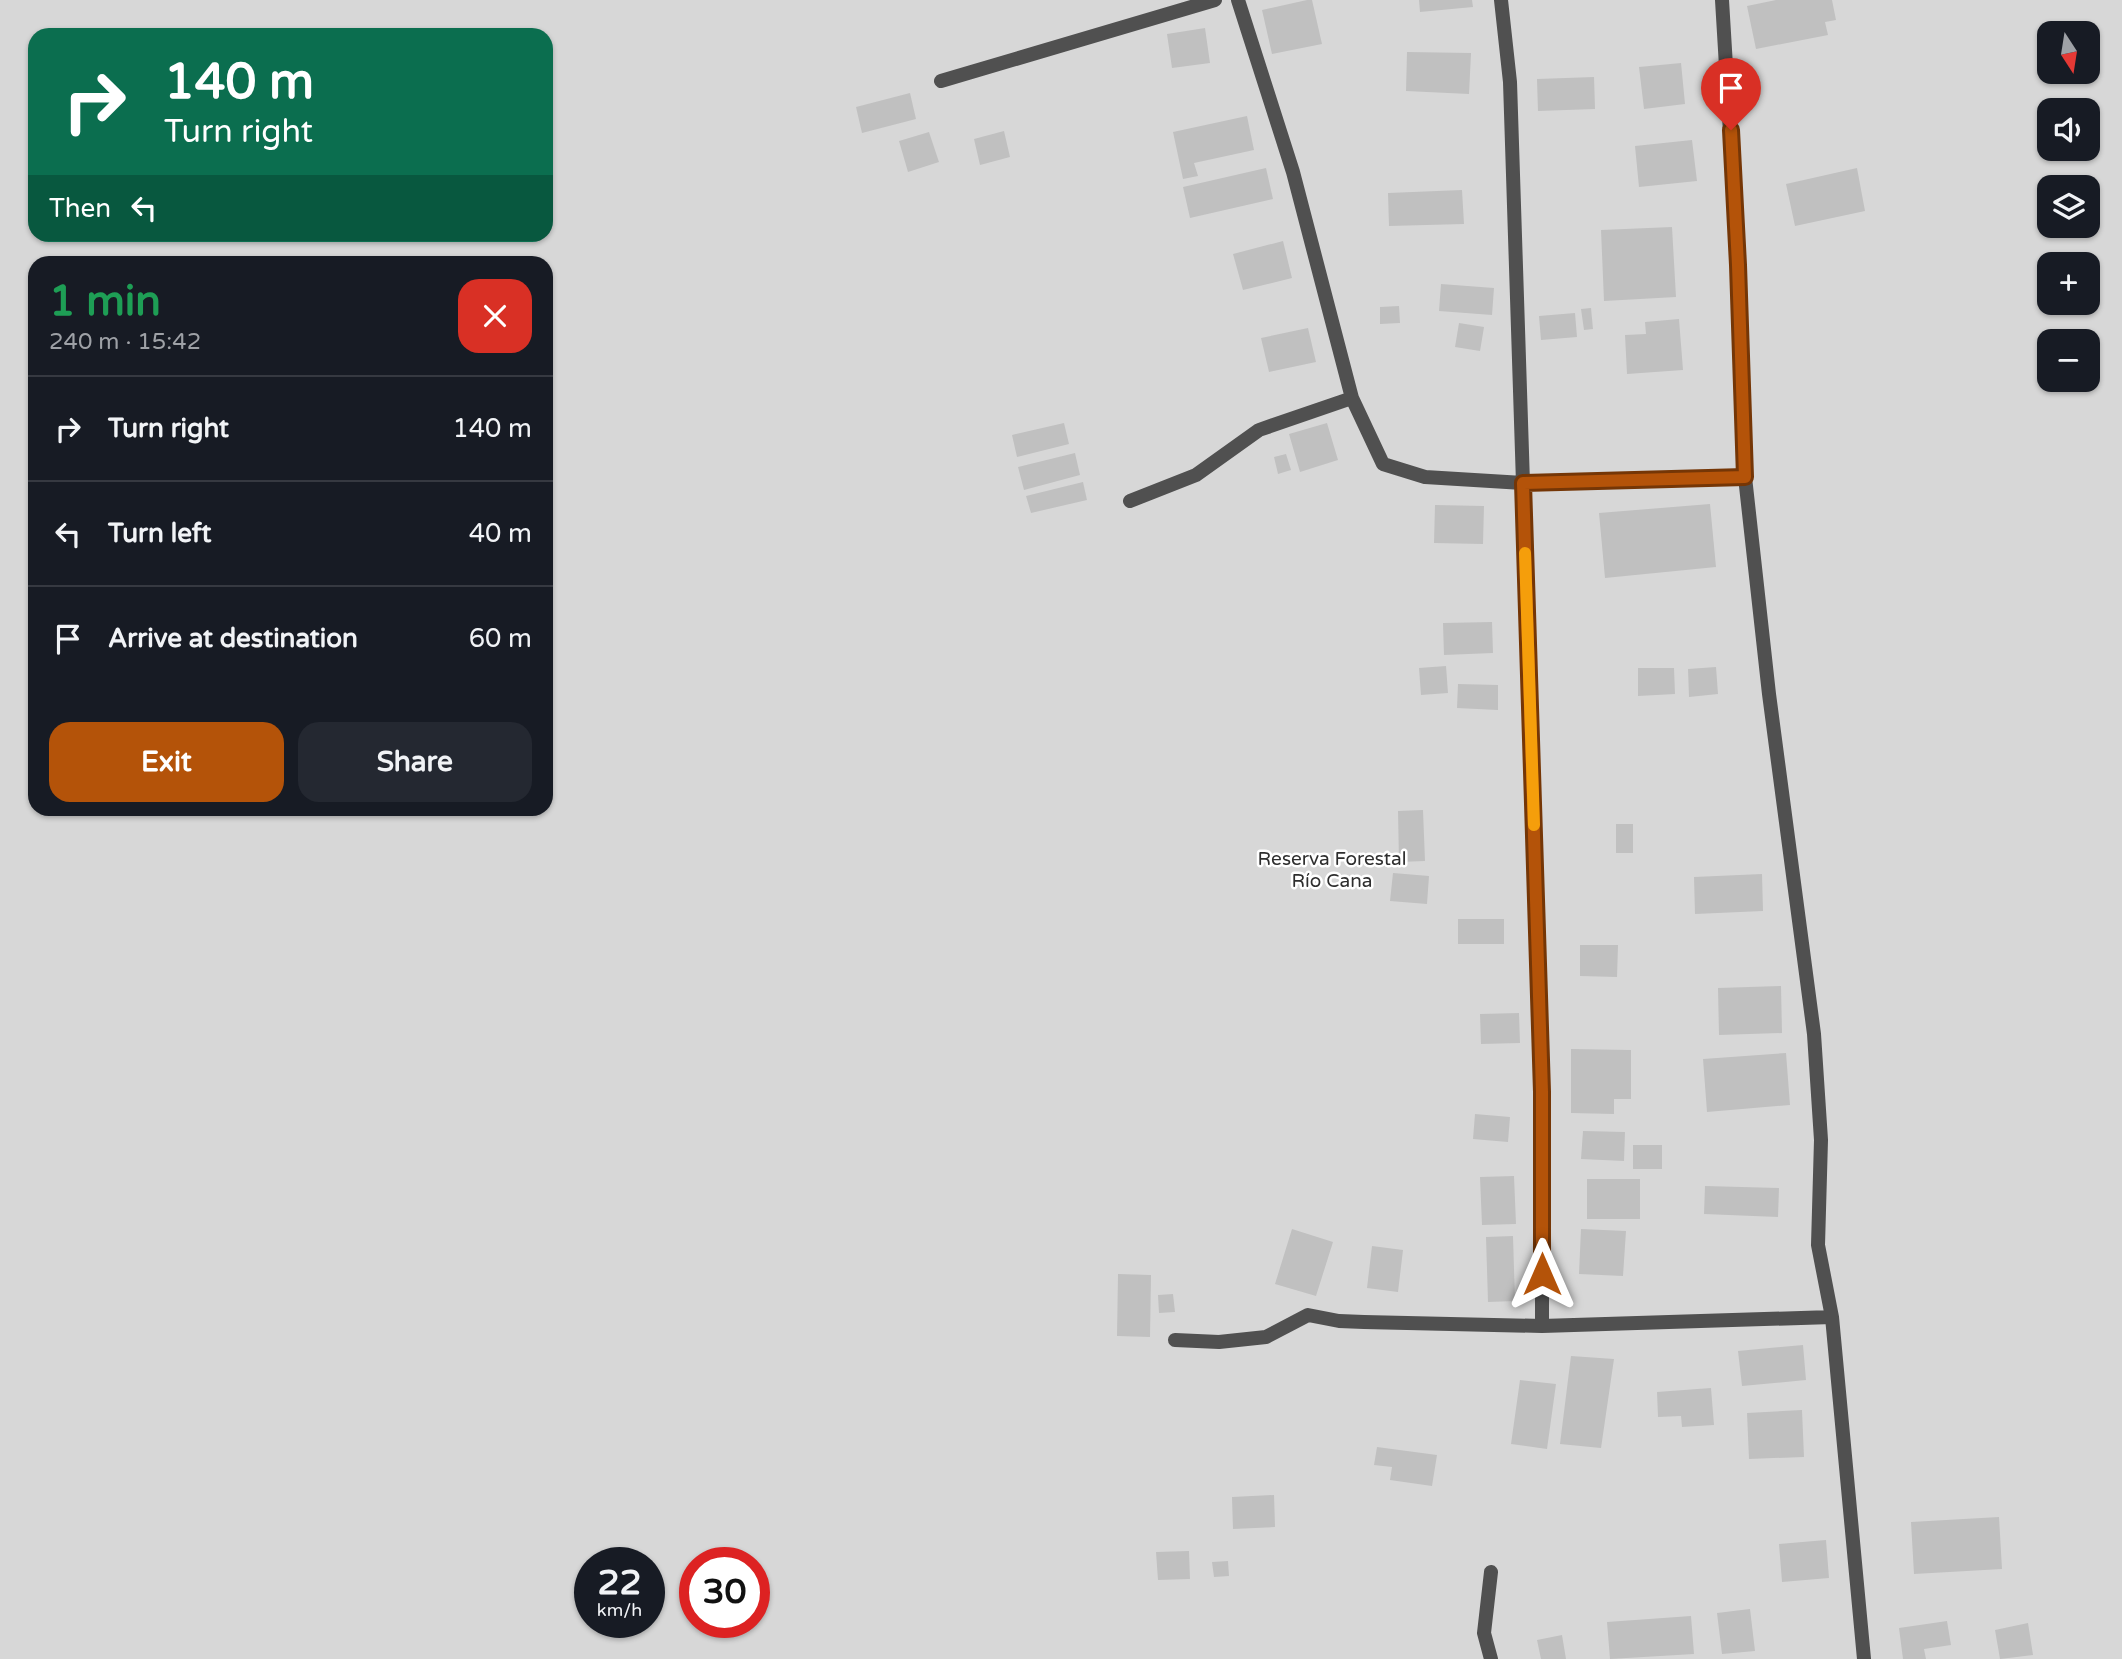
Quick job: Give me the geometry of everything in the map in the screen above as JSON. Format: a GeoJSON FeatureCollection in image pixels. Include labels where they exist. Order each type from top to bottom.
{"type":"FeatureCollection","features":[{"type":"Feature","properties":{"kind":"street"},"geometry":{"type":"LineString","coordinates":[[941,81],[1215,0]]}},
{"type":"Feature","properties":{"kind":"street"},"geometry":{"type":"LineString","coordinates":[[1238,0],[1293,172],[1352,398],[1383,464],[1425,477],[1523,483],[1745,477]]}},
{"type":"Feature","properties":{"kind":"street"},"geometry":{"type":"LineString","coordinates":[[1502,0],[1510,82],[1542,1092],[1542,1326]]}},
{"type":"Feature","properties":{"kind":"street"},"geometry":{"type":"LineString","coordinates":[[1722,0],[1738,265],[1745,477],[1769,694],[1814,1034],[1821,1140],[1818,1245],[1832,1317],[1864,1659]]}},
{"type":"Feature","properties":{"kind":"street"},"geometry":{"type":"LineString","coordinates":[[1130,501],[1196,475],[1259,430],[1352,398]]}},
{"type":"Feature","properties":{"kind":"street"},"geometry":{"type":"LineString","coordinates":[[1175,1340],[1219,1342],[1266,1338],[1308,1315],[1351,1321],[1542,1326],[1832,1317]]}},
{"type":"Feature","properties":{"kind":"street"},"geometry":{"type":"LineString","coordinates":[[1491,1572],[1484,1633],[1491,1659]]}},
{"type":"Feature","properties":{"kind":"green space","name":"Reserva Forestal Río Cana"},"geometry":{"type":"Polygon","coordinates":[[[0,0],[2122,0],[2122,1659],[0,1659],[0,0]]]}},
{"type":"Feature","properties":{"kind":"building"},"geometry":{"type":"Polygon","coordinates":[[[1312,0],[1322,44],[1272,54],[1262,10],[1312,0]]]}},
{"type":"Feature","properties":{"kind":"building"},"geometry":{"type":"Polygon","coordinates":[[[1419,0],[1472,0],[1473,7],[1420,12],[1419,0]]]}},
{"type":"Feature","properties":{"kind":"building"},"geometry":{"type":"Polygon","coordinates":[[[1776,0],[1832,0],[1836,20],[1825,22],[1828,35],[1756,49],[1747,6],[1776,0]]]}},
{"type":"Feature","properties":{"kind":"building"},"geometry":{"type":"Polygon","coordinates":[[[1205,28],[1210,63],[1172,68],[1167,34],[1205,28]]]}},
{"type":"Feature","properties":{"kind":"building"},"geometry":{"type":"Polygon","coordinates":[[[1407,52],[1471,53],[1469,94],[1406,91],[1407,52]]]}},
{"type":"Feature","properties":{"kind":"building"},"geometry":{"type":"Polygon","coordinates":[[[1681,63],[1685,104],[1644,109],[1639,67],[1681,63]]]}},
{"type":"Feature","properties":{"kind":"building"},"geometry":{"type":"Polygon","coordinates":[[[1594,77],[1595,109],[1538,111],[1537,79],[1594,77]]]}},
{"type":"Feature","properties":{"kind":"building"},"geometry":{"type":"Polygon","coordinates":[[[910,93],[916,119],[862,133],[856,107],[910,93]]]}},
{"type":"Feature","properties":{"kind":"building"},"geometry":{"type":"Polygon","coordinates":[[[1247,116],[1254,150],[1194,163],[1198,176],[1183,179],[1173,132],[1247,116]]]}},
{"type":"Feature","properties":{"kind":"building"},"geometry":{"type":"Polygon","coordinates":[[[1004,131],[1010,157],[980,165],[974,139],[1004,131]]]}},
{"type":"Feature","properties":{"kind":"building"},"geometry":{"type":"Polygon","coordinates":[[[929,132],[939,162],[908,172],[899,141],[929,132]]]}},
{"type":"Feature","properties":{"kind":"building"},"geometry":{"type":"Polygon","coordinates":[[[1692,140],[1697,181],[1639,187],[1635,146],[1692,140]]]}},
{"type":"Feature","properties":{"kind":"building"},"geometry":{"type":"Polygon","coordinates":[[[1266,168],[1273,199],[1190,218],[1183,187],[1266,168]]]}},
{"type":"Feature","properties":{"kind":"building"},"geometry":{"type":"Polygon","coordinates":[[[1857,168],[1865,211],[1795,226],[1786,184],[1857,168]]]}},
{"type":"Feature","properties":{"kind":"building"},"geometry":{"type":"Polygon","coordinates":[[[1462,190],[1464,224],[1389,226],[1388,193],[1462,190]]]}},
{"type":"Feature","properties":{"kind":"building"},"geometry":{"type":"Polygon","coordinates":[[[1672,227],[1676,297],[1604,301],[1601,230],[1672,227]]]}},
{"type":"Feature","properties":{"kind":"building"},"geometry":{"type":"Polygon","coordinates":[[[1283,241],[1292,278],[1243,290],[1233,254],[1283,241]]]}},
{"type":"Feature","properties":{"kind":"building"},"geometry":{"type":"Polygon","coordinates":[[[1441,284],[1494,288],[1492,315],[1439,311],[1441,284]]]}},
{"type":"Feature","properties":{"kind":"building"},"geometry":{"type":"Polygon","coordinates":[[[1399,306],[1400,323],[1380,324],[1380,307],[1399,306]]]}},
{"type":"Feature","properties":{"kind":"building"},"geometry":{"type":"Polygon","coordinates":[[[1591,308],[1593,329],[1584,330],[1581,309],[1591,308]]]}},
{"type":"Feature","properties":{"kind":"building"},"geometry":{"type":"Polygon","coordinates":[[[1575,313],[1577,337],[1541,340],[1539,316],[1575,313]]]}},
{"type":"Feature","properties":{"kind":"building"},"geometry":{"type":"Polygon","coordinates":[[[1679,319],[1683,370],[1627,374],[1625,335],[1646,334],[1645,322],[1679,319]]]}},
{"type":"Feature","properties":{"kind":"building"},"geometry":{"type":"Polygon","coordinates":[[[1459,323],[1484,327],[1480,351],[1455,347],[1459,323]]]}},
{"type":"Feature","properties":{"kind":"building"},"geometry":{"type":"Polygon","coordinates":[[[1308,328],[1316,362],[1269,372],[1261,338],[1308,328]]]}},
{"type":"Feature","properties":{"kind":"building"},"geometry":{"type":"Polygon","coordinates":[[[1064,423],[1069,444],[1017,457],[1012,435],[1064,423]]]}},
{"type":"Feature","properties":{"kind":"building"},"geometry":{"type":"Polygon","coordinates":[[[1327,423],[1338,460],[1300,472],[1289,434],[1327,423]]]}},
{"type":"Feature","properties":{"kind":"building"},"geometry":{"type":"Polygon","coordinates":[[[1075,453],[1080,475],[1024,490],[1018,467],[1075,453]]]}},
{"type":"Feature","properties":{"kind":"building"},"geometry":{"type":"Polygon","coordinates":[[[1286,454],[1291,470],[1278,474],[1274,457],[1286,454]]]}},
{"type":"Feature","properties":{"kind":"building"},"geometry":{"type":"Polygon","coordinates":[[[1083,482],[1087,500],[1031,513],[1026,496],[1083,482]]]}},
{"type":"Feature","properties":{"kind":"building"},"geometry":{"type":"Polygon","coordinates":[[[1710,504],[1716,567],[1605,578],[1599,513],[1710,504]]]}},
{"type":"Feature","properties":{"kind":"building"},"geometry":{"type":"Polygon","coordinates":[[[1435,505],[1484,506],[1483,544],[1434,543],[1435,505]]]}},
{"type":"Feature","properties":{"kind":"building"},"geometry":{"type":"Polygon","coordinates":[[[1492,622],[1493,653],[1444,655],[1443,623],[1492,622]]]}},
{"type":"Feature","properties":{"kind":"building"},"geometry":{"type":"Polygon","coordinates":[[[1446,666],[1448,693],[1421,695],[1419,668],[1446,666]]]}},
{"type":"Feature","properties":{"kind":"building"},"geometry":{"type":"Polygon","coordinates":[[[1716,667],[1718,694],[1689,697],[1688,669],[1716,667]]]}},
{"type":"Feature","properties":{"kind":"building"},"geometry":{"type":"Polygon","coordinates":[[[1638,668],[1674,668],[1675,694],[1638,696],[1638,668]]]}},
{"type":"Feature","properties":{"kind":"building"},"geometry":{"type":"Polygon","coordinates":[[[1458,684],[1498,685],[1498,710],[1457,708],[1458,684]]]}},
{"type":"Feature","properties":{"kind":"building"},"geometry":{"type":"Polygon","coordinates":[[[1423,810],[1425,861],[1399,862],[1398,811],[1423,810]]]}},
{"type":"Feature","properties":{"kind":"building"},"geometry":{"type":"Polygon","coordinates":[[[1616,824],[1633,824],[1633,853],[1616,853],[1616,824]]]}},
{"type":"Feature","properties":{"kind":"building"},"geometry":{"type":"Polygon","coordinates":[[[1393,873],[1429,876],[1427,904],[1390,901],[1393,873]]]}},
{"type":"Feature","properties":{"kind":"building"},"geometry":{"type":"Polygon","coordinates":[[[1762,874],[1763,911],[1695,914],[1694,877],[1762,874]]]}},
{"type":"Feature","properties":{"kind":"building"},"geometry":{"type":"Polygon","coordinates":[[[1458,919],[1504,919],[1504,944],[1458,944],[1458,919]]]}},
{"type":"Feature","properties":{"kind":"building"},"geometry":{"type":"Polygon","coordinates":[[[1580,945],[1618,945],[1617,977],[1580,976],[1580,945]]]}},
{"type":"Feature","properties":{"kind":"building"},"geometry":{"type":"Polygon","coordinates":[[[1781,986],[1782,1033],[1719,1035],[1718,988],[1781,986]]]}},
{"type":"Feature","properties":{"kind":"building"},"geometry":{"type":"Polygon","coordinates":[[[1519,1013],[1520,1043],[1481,1044],[1480,1014],[1519,1013]]]}},
{"type":"Feature","properties":{"kind":"building"},"geometry":{"type":"Polygon","coordinates":[[[1571,1049],[1631,1050],[1631,1099],[1614,1099],[1614,1114],[1571,1113],[1571,1049]]]}},
{"type":"Feature","properties":{"kind":"building"},"geometry":{"type":"Polygon","coordinates":[[[1786,1053],[1790,1105],[1707,1112],[1703,1059],[1786,1053]]]}},
{"type":"Feature","properties":{"kind":"building"},"geometry":{"type":"Polygon","coordinates":[[[1475,1114],[1510,1117],[1508,1142],[1473,1139],[1475,1114]]]}},
{"type":"Feature","properties":{"kind":"building"},"geometry":{"type":"Polygon","coordinates":[[[1583,1131],[1625,1132],[1624,1161],[1581,1159],[1583,1131]]]}},
{"type":"Feature","properties":{"kind":"building"},"geometry":{"type":"Polygon","coordinates":[[[1633,1145],[1662,1145],[1662,1169],[1633,1169],[1633,1145]]]}},
{"type":"Feature","properties":{"kind":"building"},"geometry":{"type":"Polygon","coordinates":[[[1514,1176],[1516,1224],[1482,1225],[1480,1177],[1514,1176]]]}},
{"type":"Feature","properties":{"kind":"building"},"geometry":{"type":"Polygon","coordinates":[[[1587,1179],[1640,1179],[1640,1219],[1587,1219],[1587,1179]]]}},
{"type":"Feature","properties":{"kind":"building"},"geometry":{"type":"Polygon","coordinates":[[[1705,1186],[1779,1188],[1778,1217],[1704,1214],[1705,1186]]]}},
{"type":"Feature","properties":{"kind":"building"},"geometry":{"type":"Polygon","coordinates":[[[1292,1229],[1333,1242],[1316,1296],[1275,1284],[1292,1229]]]}},
{"type":"Feature","properties":{"kind":"building"},"geometry":{"type":"Polygon","coordinates":[[[1581,1229],[1626,1231],[1623,1276],[1579,1274],[1581,1229]]]}},
{"type":"Feature","properties":{"kind":"building"},"geometry":{"type":"Polygon","coordinates":[[[1513,1236],[1515,1301],[1488,1302],[1486,1237],[1513,1236]]]}},
{"type":"Feature","properties":{"kind":"building"},"geometry":{"type":"Polygon","coordinates":[[[1372,1246],[1403,1250],[1398,1292],[1367,1288],[1372,1246]]]}},
{"type":"Feature","properties":{"kind":"building"},"geometry":{"type":"Polygon","coordinates":[[[1118,1274],[1151,1275],[1150,1337],[1117,1336],[1118,1274]]]}},
{"type":"Feature","properties":{"kind":"building"},"geometry":{"type":"Polygon","coordinates":[[[1173,1294],[1175,1312],[1159,1313],[1158,1295],[1173,1294]]]}},
{"type":"Feature","properties":{"kind":"building"},"geometry":{"type":"Polygon","coordinates":[[[1803,1345],[1806,1380],[1742,1386],[1738,1351],[1803,1345]]]}},
{"type":"Feature","properties":{"kind":"building"},"geometry":{"type":"Polygon","coordinates":[[[1571,1356],[1614,1359],[1601,1448],[1560,1444],[1571,1356]]]}},
{"type":"Feature","properties":{"kind":"building"},"geometry":{"type":"Polygon","coordinates":[[[1520,1380],[1556,1384],[1547,1449],[1511,1444],[1520,1380]]]}},
{"type":"Feature","properties":{"kind":"building"},"geometry":{"type":"Polygon","coordinates":[[[1711,1388],[1714,1425],[1682,1427],[1681,1416],[1658,1417],[1657,1392],[1711,1388]]]}},
{"type":"Feature","properties":{"kind":"building"},"geometry":{"type":"Polygon","coordinates":[[[1802,1410],[1804,1457],[1749,1459],[1747,1413],[1802,1410]]]}},
{"type":"Feature","properties":{"kind":"building"},"geometry":{"type":"Polygon","coordinates":[[[1377,1447],[1437,1455],[1432,1486],[1390,1480],[1392,1467],[1374,1465],[1377,1447]]]}},
{"type":"Feature","properties":{"kind":"building"},"geometry":{"type":"Polygon","coordinates":[[[1274,1495],[1275,1527],[1233,1529],[1232,1497],[1274,1495]]]}},
{"type":"Feature","properties":{"kind":"building"},"geometry":{"type":"Polygon","coordinates":[[[1999,1517],[2002,1569],[1914,1574],[1911,1522],[1999,1517]]]}},
{"type":"Feature","properties":{"kind":"building"},"geometry":{"type":"Polygon","coordinates":[[[1826,1540],[1829,1578],[1782,1582],[1779,1544],[1826,1540]]]}},
{"type":"Feature","properties":{"kind":"building"},"geometry":{"type":"Polygon","coordinates":[[[1189,1551],[1190,1579],[1158,1580],[1156,1552],[1189,1551]]]}},
{"type":"Feature","properties":{"kind":"building"},"geometry":{"type":"Polygon","coordinates":[[[1228,1561],[1229,1576],[1214,1577],[1212,1562],[1228,1561]]]}},
{"type":"Feature","properties":{"kind":"building"},"geometry":{"type":"Polygon","coordinates":[[[1750,1609],[1755,1651],[1722,1654],[1717,1613],[1750,1609]]]}},
{"type":"Feature","properties":{"kind":"building"},"geometry":{"type":"Polygon","coordinates":[[[1691,1616],[1694,1654],[1610,1659],[1607,1622],[1691,1616]]]}},
{"type":"Feature","properties":{"kind":"building"},"geometry":{"type":"Polygon","coordinates":[[[1947,1621],[1951,1645],[1924,1649],[1926,1659],[1903,1659],[1899,1628],[1947,1621]]]}},
{"type":"Feature","properties":{"kind":"building"},"geometry":{"type":"Polygon","coordinates":[[[2028,1623],[2033,1655],[2000,1659],[1995,1630],[2028,1623]]]}},
{"type":"Feature","properties":{"kind":"building"},"geometry":{"type":"Polygon","coordinates":[[[1562,1635],[1566,1659],[1541,1659],[1537,1640],[1562,1635]]]}},
{"type":"Feature","properties":{"kind":"slow traffic"},"geometry":{"type":"LineString","coordinates":[[1525,553],[1534,825]]}},
{"type":"Feature","properties":{"kind":"route"},"geometry":{"type":"LineString","coordinates":[[1542,1274],[1542,1092],[1523,483],[1745,477],[1731,130]]}}]}
